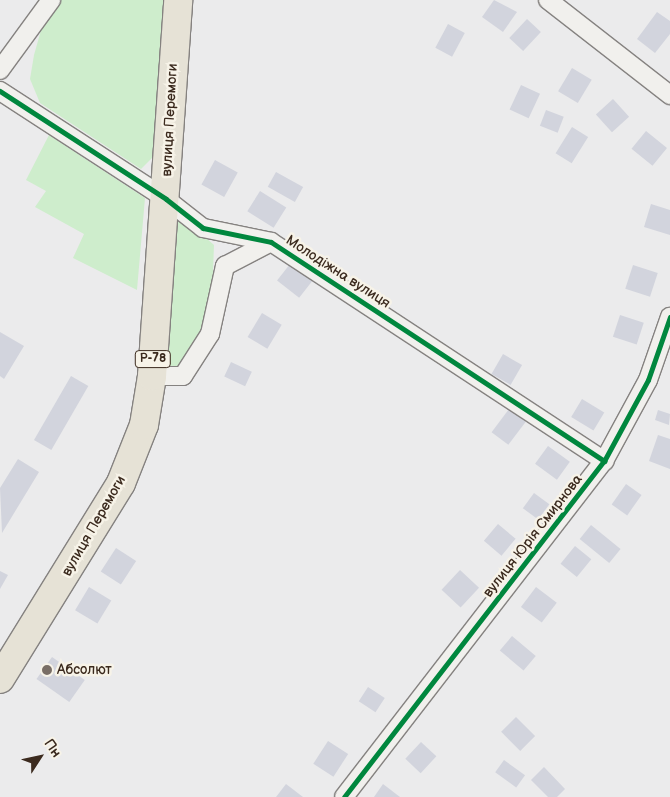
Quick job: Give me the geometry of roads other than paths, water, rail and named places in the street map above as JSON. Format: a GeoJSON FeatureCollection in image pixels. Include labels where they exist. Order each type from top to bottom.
{"type":"FeatureCollection","features":[{"type":"Feature","properties":{"kind":"main road","name":"вулиця Перемоги"},"geometry":{"type":"LineString","coordinates":[[0,680],[121,483],[144,425],[152,376],[166,199],[178,0]]}},
{"type":"Feature","properties":{"kind":"street"},"geometry":{"type":"LineString","coordinates":[[0,70],[51,0]]}},
{"type":"Feature","properties":{"kind":"street"},"geometry":{"type":"LineString","coordinates":[[548,0],[670,96]]}},
{"type":"Feature","properties":{"kind":"street","name":"Молодіжна вулиця"},"geometry":{"type":"LineString","coordinates":[[0,91],[166,199],[203,228],[271,242],[604,461]]}},
{"type":"Feature","properties":{"kind":"street","name":"Молодіжна вулиця"},"geometry":{"type":"LineString","coordinates":[[152,376],[183,376],[210,334],[225,266],[271,242]]}},
{"type":"Feature","properties":{"kind":"street","name":"вулиця Юрія Смирнова"},"geometry":{"type":"LineString","coordinates":[[344,797],[604,461],[648,380],[670,318]]}},
{"type":"Feature","properties":{"kind":"place","name":"Абсолют"},"geometry":{"type":"Point","coordinates":[47,670]}}]}
